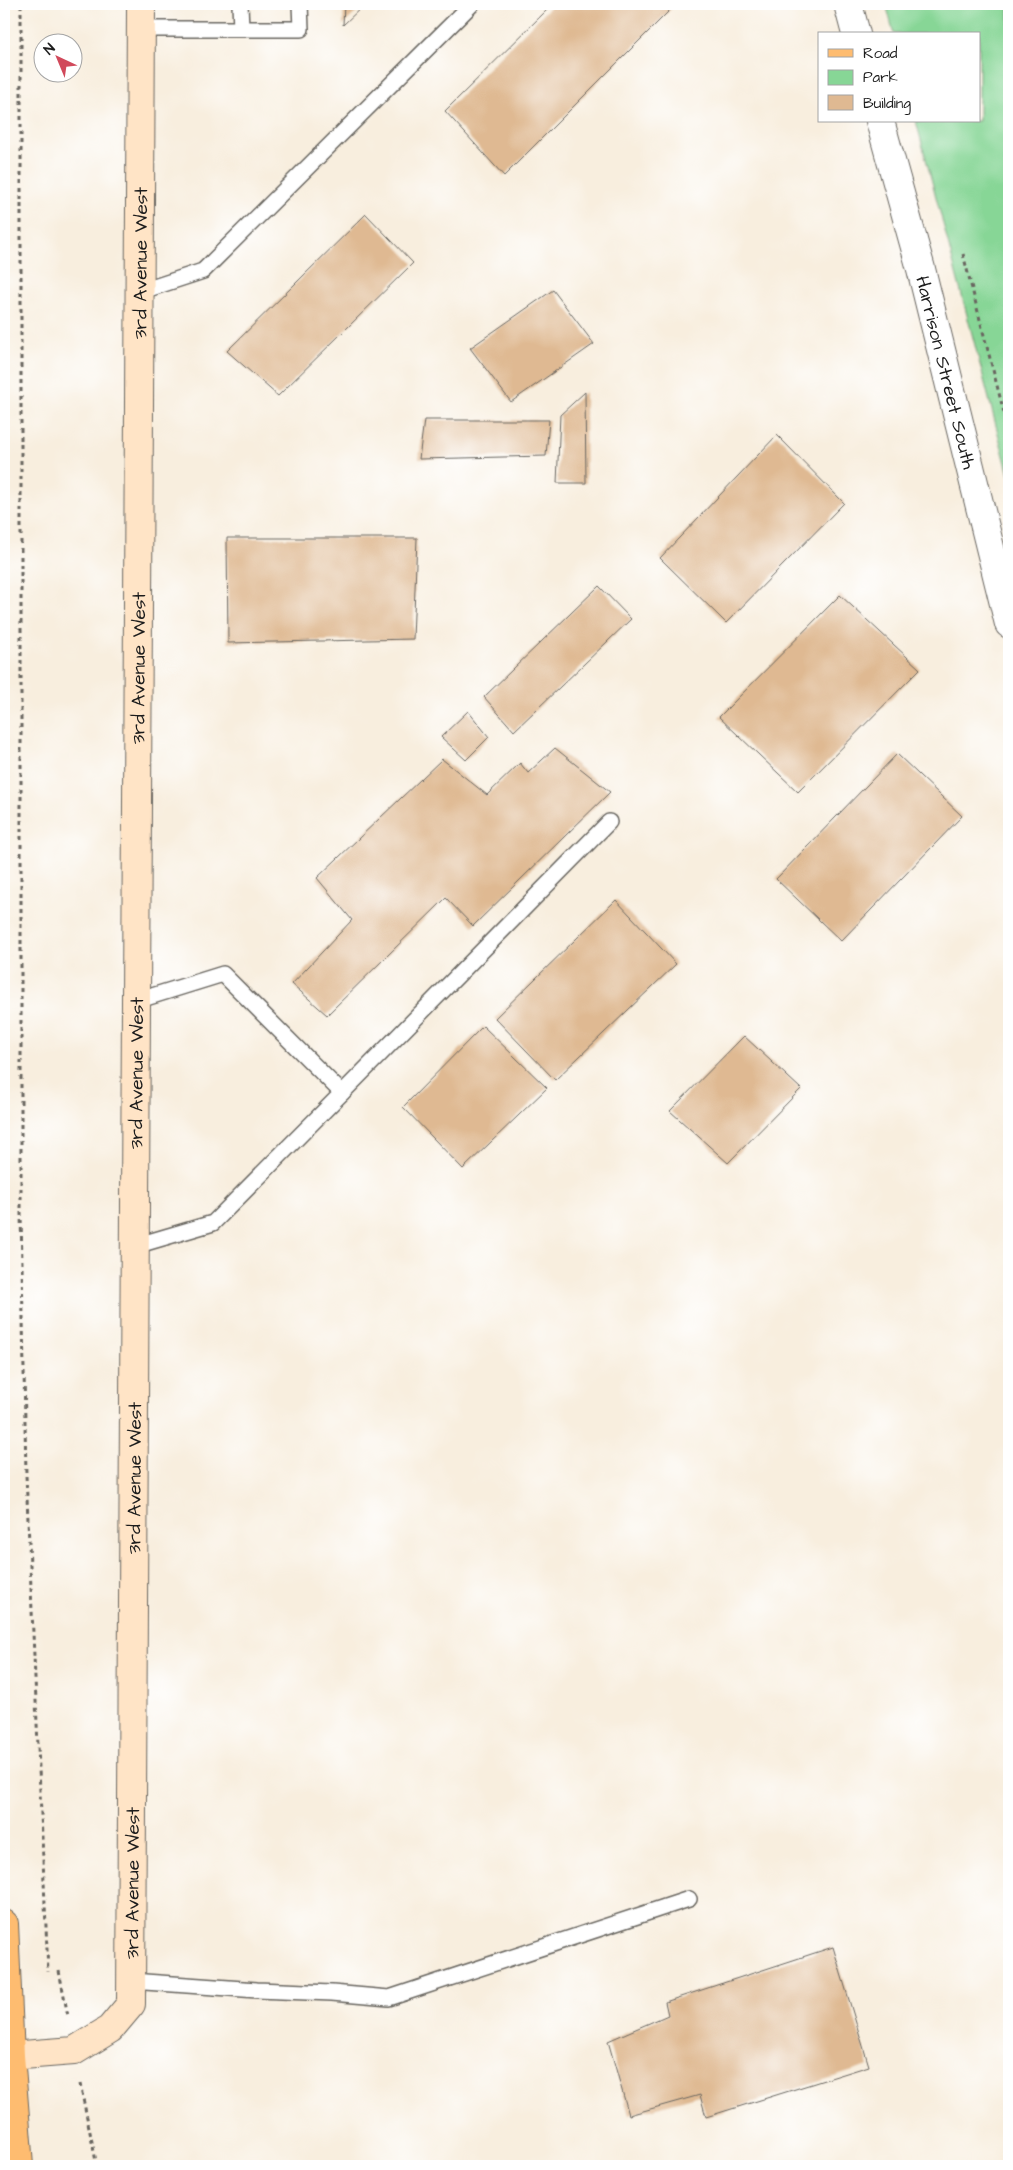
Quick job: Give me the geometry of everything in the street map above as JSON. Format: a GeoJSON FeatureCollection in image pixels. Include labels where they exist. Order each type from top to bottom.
{"type":"FeatureCollection","features":[{"type":"Feature","properties":{"kind":"main road"},"geometry":{"type":"LineString","coordinates":[[4,1924],[7,2056],[19,2166]]}},
{"type":"Feature","properties":{"kind":"street"},"geometry":{"type":"LineString","coordinates":[[848,4],[855,32]]}},
{"type":"Feature","properties":{"kind":"street","name":"3rd Avenue West"},"geometry":{"type":"LineString","coordinates":[[7,2056],[74,2051],[110,2029],[132,2004],[141,16]]}},
{"type":"Feature","properties":{"kind":"street","name":"Harrison Street South"},"geometry":{"type":"LineString","coordinates":[[880,122],[921,269],[1009,624]]}},
{"type":"Feature","properties":{"kind":"lane"},"geometry":{"type":"LineString","coordinates":[[240,4],[241,29]]}},
{"type":"Feature","properties":{"kind":"lane"},"geometry":{"type":"LineString","coordinates":[[141,16],[241,29],[300,28],[300,4]]}},
{"type":"Feature","properties":{"kind":"lane"},"geometry":{"type":"LineString","coordinates":[[139,292],[203,271],[472,4]]}},
{"type":"Feature","properties":{"kind":"lane"},"geometry":{"type":"LineString","coordinates":[[135,1246],[214,1223],[610,822]]}},
{"type":"Feature","properties":{"kind":"lane"},"geometry":{"type":"LineString","coordinates":[[136,1001],[223,974],[342,1093]]}},
{"type":"Feature","properties":{"kind":"lane"},"geometry":{"type":"LineString","coordinates":[[131,1981],[389,1998],[689,1899]]}},
{"type":"Feature","properties":{"kind":"path"},"geometry":{"type":"LineString","coordinates":[[21,4],[21,1223],[26,1475],[48,1972]]}},
{"type":"Feature","properties":{"kind":"path"},"geometry":{"type":"LineString","coordinates":[[963,254],[1009,432]]}},
{"type":"Feature","properties":{"kind":"green space"},"geometry":{"type":"Polygon","coordinates":[[[886,4],[1009,4],[1009,475],[916,122],[980,122],[980,32],[893,32],[886,4]]]}},
{"type":"Feature","properties":{"kind":"building"},"geometry":{"type":"Polygon","coordinates":[[[344,4],[365,4],[343,25],[344,4]]]}},
{"type":"Feature","properties":{"kind":"building"},"geometry":{"type":"Polygon","coordinates":[[[553,4],[676,4],[504,176],[445,111],[553,4]]]}},
{"type":"Feature","properties":{"kind":"building"},"geometry":{"type":"Polygon","coordinates":[[[366,214],[413,263],[278,396],[227,351],[366,214]]]}},
{"type":"Feature","properties":{"kind":"building"},"geometry":{"type":"Polygon","coordinates":[[[553,290],[594,344],[511,402],[470,348],[553,290]]]}},
{"type":"Feature","properties":{"kind":"building"},"geometry":{"type":"Polygon","coordinates":[[[585,392],[586,483],[557,483],[560,415],[585,392]]]}},
{"type":"Feature","properties":{"kind":"building"},"geometry":{"type":"Polygon","coordinates":[[[424,420],[549,420],[546,456],[419,459],[424,420]]]}},
{"type":"Feature","properties":{"kind":"building"},"geometry":{"type":"Polygon","coordinates":[[[777,435],[844,503],[726,623],[660,558],[777,435]]]}},
{"type":"Feature","properties":{"kind":"building"},"geometry":{"type":"Polygon","coordinates":[[[227,538],[417,538],[413,639],[228,643],[227,538]]]}},
{"type":"Feature","properties":{"kind":"building"},"geometry":{"type":"Polygon","coordinates":[[[599,586],[631,619],[514,731],[484,697],[599,586]]]}},
{"type":"Feature","properties":{"kind":"building"},"geometry":{"type":"Polygon","coordinates":[[[840,595],[920,669],[798,792],[719,717],[840,595]]]}},
{"type":"Feature","properties":{"kind":"building"},"geometry":{"type":"Polygon","coordinates":[[[468,711],[489,737],[466,760],[441,737],[468,711]]]}},
{"type":"Feature","properties":{"kind":"building"},"geometry":{"type":"Polygon","coordinates":[[[555,748],[610,792],[473,926],[446,898],[327,1015],[292,984],[352,920],[317,878],[442,759],[487,795],[520,763],[528,773],[555,748]]]}},
{"type":"Feature","properties":{"kind":"building"},"geometry":{"type":"Polygon","coordinates":[[[897,754],[962,816],[841,941],[776,879],[897,754]]]}},
{"type":"Feature","properties":{"kind":"building"},"geometry":{"type":"Polygon","coordinates":[[[616,900],[676,964],[555,1080],[495,1018],[616,900]]]}},
{"type":"Feature","properties":{"kind":"building"},"geometry":{"type":"Polygon","coordinates":[[[483,1026],[547,1088],[463,1169],[403,1107],[483,1026]]]}},
{"type":"Feature","properties":{"kind":"building"},"geometry":{"type":"Polygon","coordinates":[[[744,1036],[801,1089],[728,1163],[670,1111],[744,1036]]]}},
{"type":"Feature","properties":{"kind":"building"},"geometry":{"type":"Polygon","coordinates":[[[833,1947],[869,2066],[706,2117],[700,2095],[629,2115],[608,2041],[668,2015],[665,2002],[833,1947]]]}}]}
